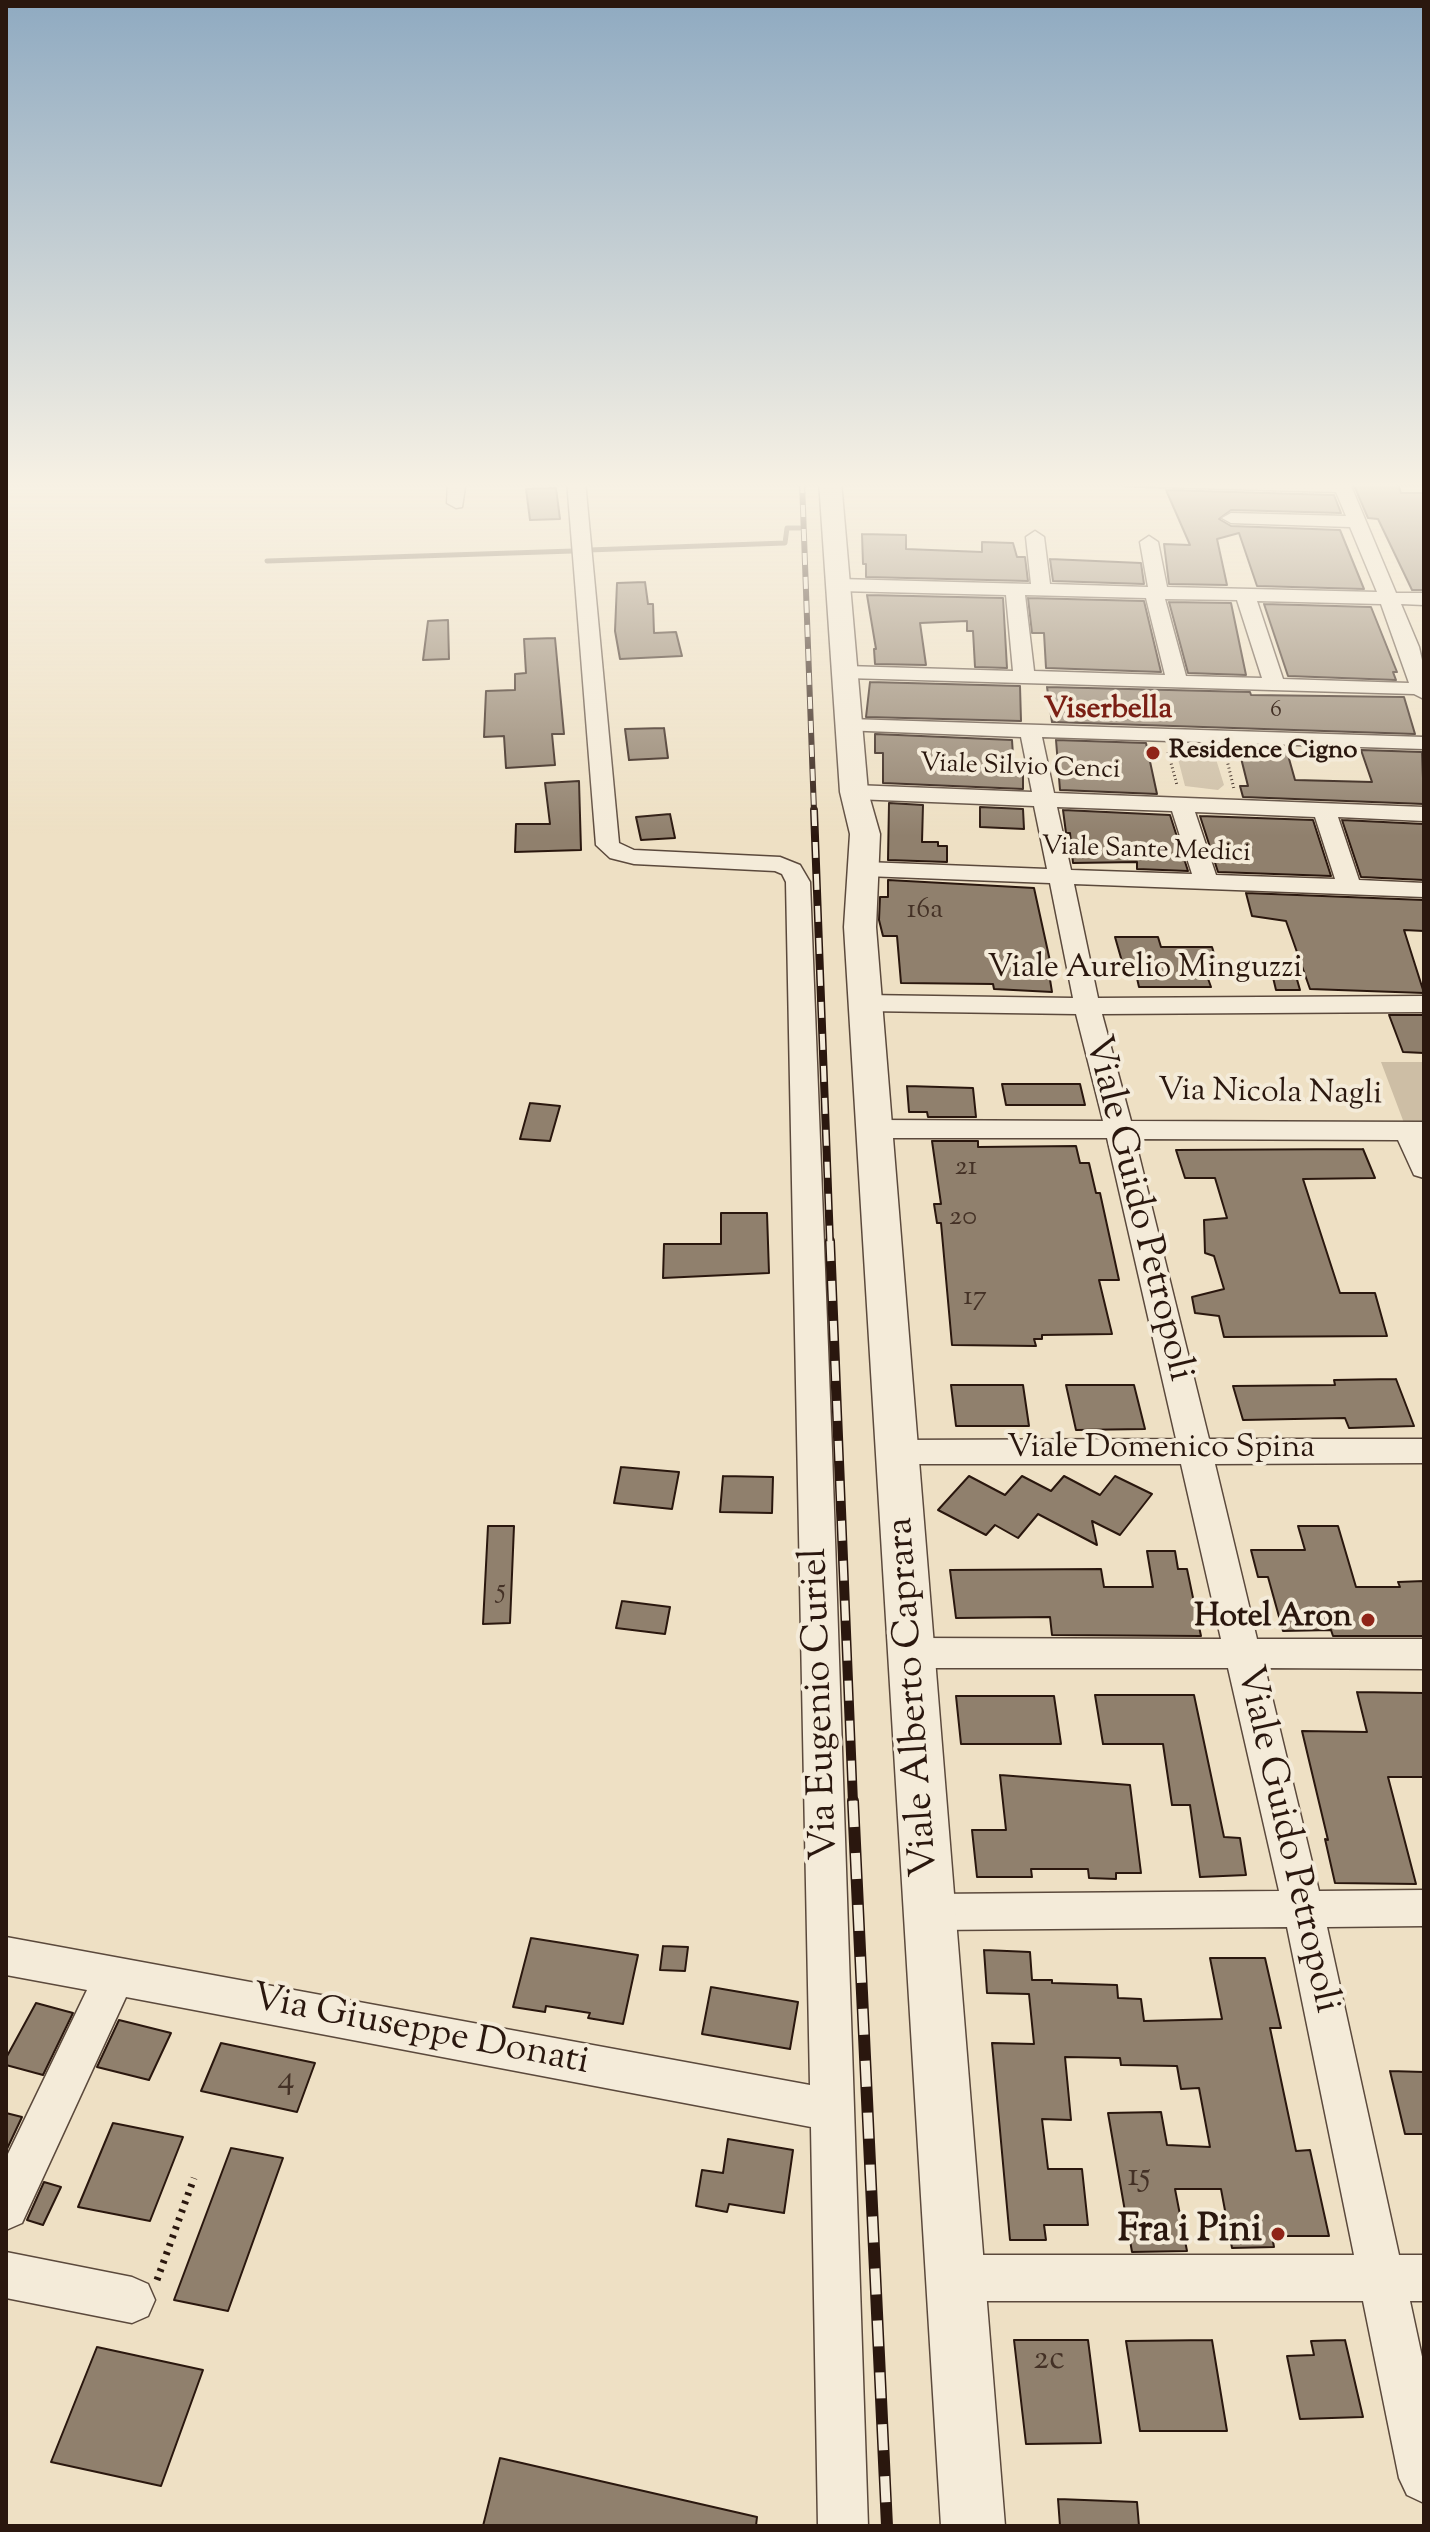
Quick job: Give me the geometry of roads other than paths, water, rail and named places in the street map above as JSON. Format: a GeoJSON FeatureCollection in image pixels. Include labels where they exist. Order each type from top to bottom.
{"type":"FeatureCollection","features":[{"type":"Feature","properties":{"kind":"street","name":"Via Eugenio Curiel"},"geometry":{"type":"LineString","coordinates":[[586,599],[608,845],[618,853],[634,857],[780,864],[792,870],[798,882],[843,2526]]}},
{"type":"Feature","properties":{"kind":"street","name":"Viale Alberto Caprara"},"geometry":{"type":"LineString","coordinates":[[840,599],[854,792],[865,834],[860,927],[973,2526]]}},
{"type":"Feature","properties":{"kind":"street"},"geometry":{"type":"LineString","coordinates":[[1016,599],[1024,677]]}},
{"type":"Feature","properties":{"kind":"street"},"geometry":{"type":"LineString","coordinates":[[1157,599],[1177,682]]}},
{"type":"Feature","properties":{"kind":"street"},"geometry":{"type":"LineString","coordinates":[[1246,599],[1274,684]]}},
{"type":"Feature","properties":{"kind":"street"},"geometry":{"type":"LineString","coordinates":[[846,672],[1417,691],[1390,599]]}},
{"type":"Feature","properties":{"kind":"street"},"geometry":{"type":"LineString","coordinates":[[849,725],[1424,743]]}},
{"type":"Feature","properties":{"kind":"street","name":"Viale Guido Petropoli"},"geometry":{"type":"LineString","coordinates":[[1030,730],[1087,1006],[1119,1128],[1303,1909],[1402,2278],[1424,2478]]}},
{"type":"Feature","properties":{"kind":"street","name":"Viale Silvio Cenci"},"geometry":{"type":"LineString","coordinates":[[854,792],[1424,814]]}},
{"type":"Feature","properties":{"kind":"street"},"geometry":{"type":"LineString","coordinates":[[1181,803],[1206,881]]}},
{"type":"Feature","properties":{"kind":"street"},"geometry":{"type":"LineString","coordinates":[[1324,810],[1349,887]]}},
{"type":"Feature","properties":{"kind":"street","name":"Viale Sante Medici"},"geometry":{"type":"LineString","coordinates":[[865,869],[1424,890]]}},
{"type":"Feature","properties":{"kind":"street","name":"Viale Aurelio Minguzzi"},"geometry":{"type":"LineString","coordinates":[[865,1003],[1087,1006],[1424,1004]]}},
{"type":"Feature","properties":{"kind":"street","name":"Via Nicola Nagli"},"geometry":{"type":"LineString","coordinates":[[875,1129],[1416,1131]]}},
{"type":"Feature","properties":{"kind":"street"},"geometry":{"type":"LineString","coordinates":[[1416,1131],[1424,1169]]}},
{"type":"Feature","properties":{"kind":"street","name":"Viale Domenico Spina"},"geometry":{"type":"LineString","coordinates":[[897,1452],[1424,1451]]}},
{"type":"Feature","properties":{"kind":"street"},"geometry":{"type":"LineString","coordinates":[[912,1653],[1424,1654]]}},
{"type":"Feature","properties":{"kind":"street"},"geometry":{"type":"LineString","coordinates":[[932,1912],[1424,1908]]}},
{"type":"Feature","properties":{"kind":"street","name":"Via Giuseppe Donati"},"geometry":{"type":"LineString","coordinates":[[6,1956],[834,2110]]}},
{"type":"Feature","properties":{"kind":"street"},"geometry":{"type":"LineString","coordinates":[[6,2207],[115,1976]]}},
{"type":"Feature","properties":{"kind":"street"},"geometry":{"type":"LineString","coordinates":[[6,2275],[132,2300]]}},
{"type":"Feature","properties":{"kind":"street"},"geometry":{"type":"LineString","coordinates":[[956,2278],[1402,2278]]}},
{"type":"Feature","properties":{"kind":"railway"},"geometry":{"type":"LineString","coordinates":[[806,599],[814,812]]}},
{"type":"Feature","properties":{"kind":"railway"},"geometry":{"type":"LineString","coordinates":[[814,810],[830,1243]]}},
{"type":"Feature","properties":{"kind":"railway"},"geometry":{"type":"LineString","coordinates":[[830,1241],[853,1803]]}},
{"type":"Feature","properties":{"kind":"railway"},"geometry":{"type":"LineString","coordinates":[[853,1801],[887,2526]]}},
{"type":"Feature","properties":{"kind":"place","name":"Residence Cigno"},"geometry":{"type":"Point","coordinates":[1153,753]}},
{"type":"Feature","properties":{"kind":"place","name":"Hotel Aron"},"geometry":{"type":"Point","coordinates":[1368,1620]}},
{"type":"Feature","properties":{"kind":"place","name":"Fra i Pini"},"geometry":{"type":"Point","coordinates":[1278,2234]}},
{"type":"Feature","properties":{"kind":"district","name":"Viserbella"},"geometry":{"type":"Point","coordinates":[1108,712]}}]}
